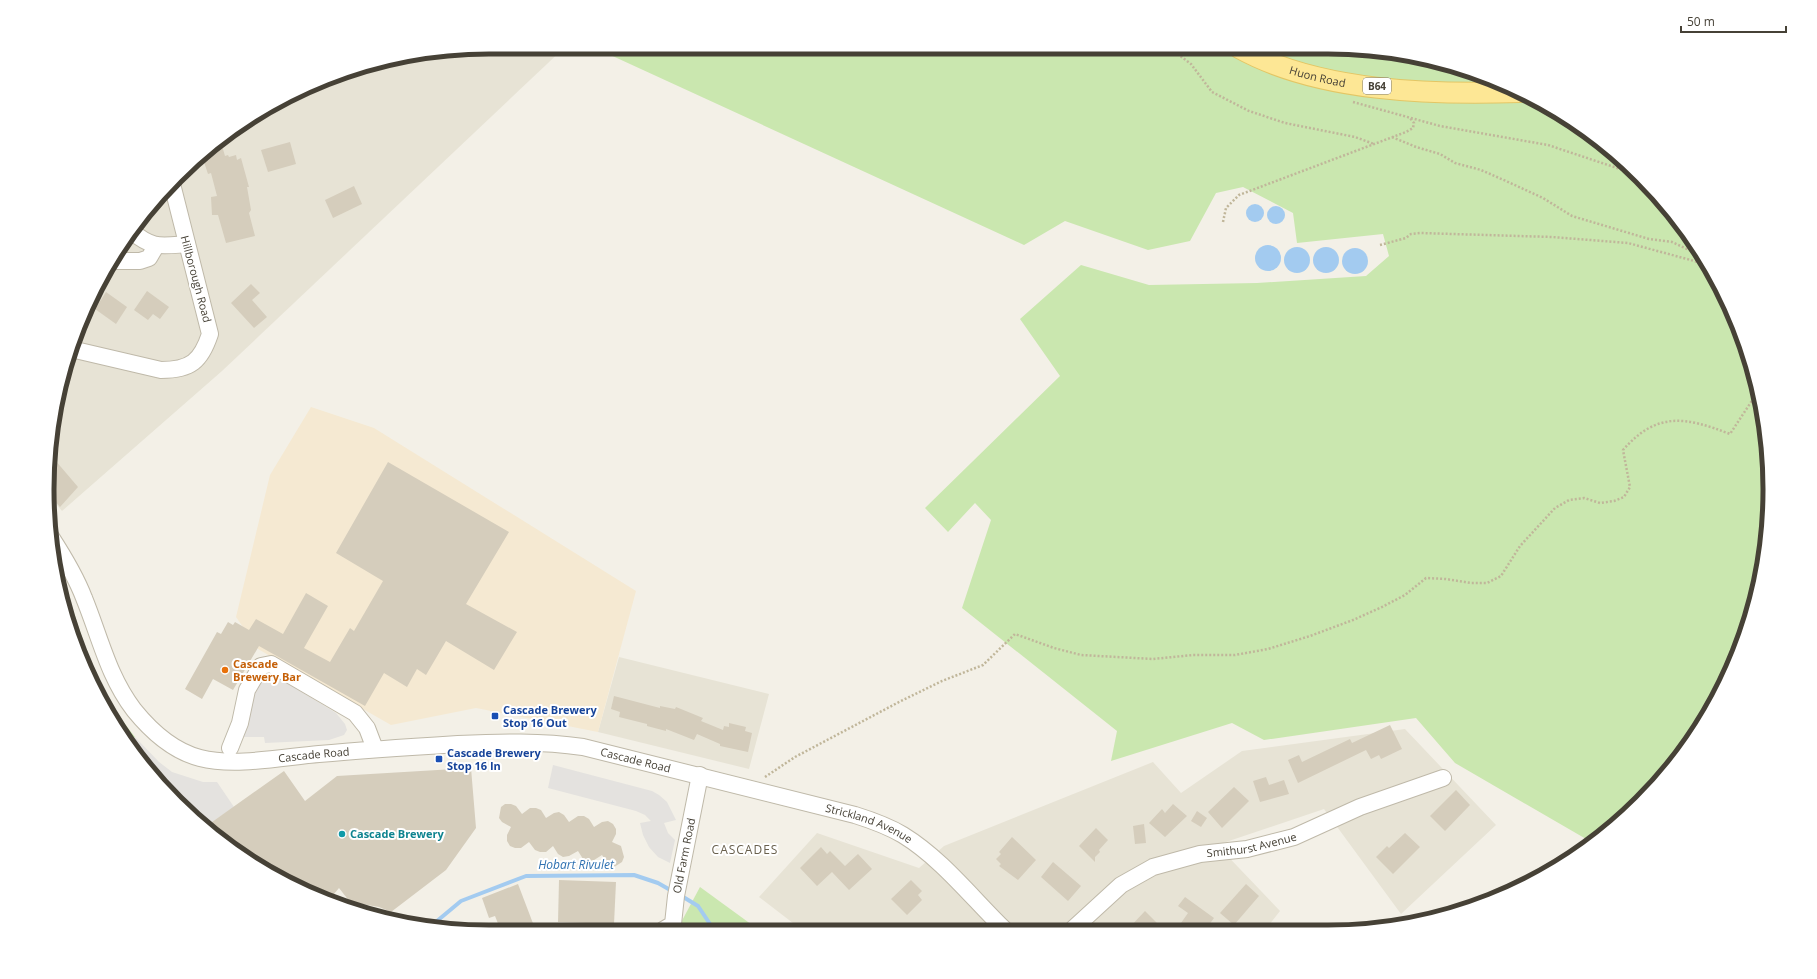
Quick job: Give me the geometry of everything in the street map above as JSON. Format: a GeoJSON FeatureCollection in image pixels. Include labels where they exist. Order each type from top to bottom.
{"type":"FeatureCollection","features":[{"type":"Feature","properties":{"kind":"main road","name":"Huon Road"},"geometry":{"type":"LineString","coordinates":[[1250,54],[1287,69],[1332,80],[1419,91],[1505,92]]}},
{"type":"Feature","properties":{"kind":"street","name":"Hillborough Road"},"geometry":{"type":"LineString","coordinates":[[77,350],[161,370],[176,370],[186,367],[198,359],[205,349],[210,334],[174,190]]}},
{"type":"Feature","properties":{"kind":"street"},"geometry":{"type":"LineString","coordinates":[[136,235],[142,241],[156,246],[187,244]]}},
{"type":"Feature","properties":{"kind":"street"},"geometry":{"type":"LineString","coordinates":[[119,261],[140,261],[149,258],[156,246]]}},
{"type":"Feature","properties":{"kind":"street","name":"Cascade Road"},"geometry":{"type":"LineString","coordinates":[[58,549],[74,575],[85,599],[107,662],[119,687],[145,722],[174,747],[200,758],[226,761],[375,749],[509,742],[545,742],[583,747],[700,775]]}},
{"type":"Feature","properties":{"kind":"street"},"geometry":{"type":"LineString","coordinates":[[230,748],[240,723],[250,682],[261,666],[271,664],[355,713],[368,728],[375,749]]}},
{"type":"Feature","properties":{"kind":"street","name":"Old Farm Road"},"geometry":{"type":"LineString","coordinates":[[672,925],[700,775]]}},
{"type":"Feature","properties":{"kind":"street","name":"Strickland Avenue"},"geometry":{"type":"LineString","coordinates":[[700,775],[855,815],[876,822],[903,835],[929,855],[1000,925]]}},
{"type":"Feature","properties":{"kind":"street","name":"Smithurst Avenue"},"geometry":{"type":"LineString","coordinates":[[1077,925],[1121,885],[1153,867],[1200,854],[1247,849],[1294,837],[1360,807],[1443,778]]}},
{"type":"Feature","properties":{"kind":"path"},"geometry":{"type":"LineString","coordinates":[[1178,54],[1191,64],[1212,92],[1249,111],[1285,123],[1355,137],[1374,144]]}},
{"type":"Feature","properties":{"kind":"path"},"geometry":{"type":"LineString","coordinates":[[1223,222],[1226,208],[1239,195],[1413,128],[1414,123],[1410,118],[1440,126],[1548,145],[1623,170]]}},
{"type":"Feature","properties":{"kind":"path"},"geometry":{"type":"LineString","coordinates":[[1392,137],[1416,147],[1440,154],[1455,163],[1481,170],[1543,198],[1572,216],[1650,240],[1672,242],[1692,251]]}},
{"type":"Feature","properties":{"kind":"path"},"geometry":{"type":"LineString","coordinates":[[1380,245],[1406,238],[1411,234],[1420,233],[1552,237],[1628,243],[1699,262]]}},
{"type":"Feature","properties":{"kind":"path"},"geometry":{"type":"LineString","coordinates":[[761,780],[795,757],[892,705],[942,681],[983,665],[1015,634],[1054,648],[1081,654],[1153,659],[1193,655],[1235,656],[1268,649],[1310,636],[1358,617],[1405,595],[1426,578],[1472,583],[1487,583],[1501,576],[1520,546],[1555,508],[1569,500],[1584,498],[1600,503],[1614,501],[1624,497],[1630,486],[1622,450],[1636,435],[1653,425],[1682,420],[1705,424],[1730,434],[1753,399]]}},
{"type":"Feature","properties":{"kind":"shaded area"},"geometry":{"type":"Polygon","coordinates":[[[490,54],[558,54],[222,371],[62,511],[54,502],[55,461],[58,433],[62,405],[69,377],[87,323],[112,272],[144,224],[162,202],[202,162],[224,144],[272,112],[323,87],[350,77],[405,62],[433,58],[490,54]]]}},
{"type":"Feature","properties":{"kind":"shaded area"},"geometry":{"type":"Polygon","coordinates":[[[311,407],[374,428],[636,591],[598,732],[476,708],[391,725],[258,649],[236,617],[270,475],[311,407]]]}},
{"type":"Feature","properties":{"kind":"shaded area"},"geometry":{"type":"Polygon","coordinates":[[[619,657],[769,694],[749,769],[598,732],[619,657]]]}},
{"type":"Feature","properties":{"kind":"shaded area"},"geometry":{"type":"Polygon","coordinates":[[[269,672],[336,713],[345,724],[347,730],[344,735],[329,740],[265,743],[264,737],[241,737],[249,705],[259,682],[269,672]]]}},
{"type":"Feature","properties":{"kind":"shaded area"},"geometry":{"type":"Polygon","coordinates":[[[1405,729],[1496,825],[1401,914],[1324,809],[1217,845],[1280,911],[1269,925],[795,925],[759,897],[817,833],[919,868],[944,846],[1153,762],[1181,793],[1242,751],[1405,729]]]}},
{"type":"Feature","properties":{"kind":"shaded area"},"geometry":{"type":"Polygon","coordinates":[[[135,737],[159,762],[172,772],[203,782],[217,782],[234,807],[210,824],[162,777],[133,739],[135,737]]]}},
{"type":"Feature","properties":{"kind":"shaded area"},"geometry":{"type":"Polygon","coordinates":[[[553,765],[652,791],[659,795],[667,802],[676,820],[664,823],[668,833],[675,840],[670,863],[658,857],[649,847],[643,835],[640,823],[651,821],[645,815],[636,811],[548,788],[553,765]]]}},
{"type":"Feature","properties":{"kind":"green space"},"geometry":{"type":"Polygon","coordinates":[[[608,54],[1356,55],[1412,62],[1467,77],[1520,99],[1569,127],[1615,162],[1655,202],[1690,248],[1705,272],[1730,323],[1740,350],[1755,405],[1762,461],[1763,490],[1762,518],[1755,574],[1740,629],[1730,656],[1705,707],[1673,755],[1655,777],[1615,817],[1587,839],[1455,763],[1416,718],[1264,740],[1232,723],[1111,761],[1117,731],[962,608],[991,520],[975,503],[948,532],[925,508],[1060,376],[1020,319],[1081,265],[1149,285],[1257,283],[1366,276],[1389,256],[1383,234],[1297,243],[1293,213],[1243,187],[1216,193],[1190,241],[1148,250],[1065,221],[1024,245],[608,54]]]}},
{"type":"Feature","properties":{"kind":"green space"},"geometry":{"type":"Polygon","coordinates":[[[67,594],[88,655],[101,686],[87,656],[77,629],[67,594]]]}},
{"type":"Feature","properties":{"kind":"green space"},"geometry":{"type":"Polygon","coordinates":[[[103,690],[114,708],[135,737],[133,739],[127,731],[103,690]]]}},
{"type":"Feature","properties":{"kind":"green space"},"geometry":{"type":"Polygon","coordinates":[[[700,887],[752,925],[680,925],[700,887]]]}},
{"type":"Feature","properties":{"kind":"water"},"geometry":{"type":"Polygon","coordinates":[[[1255,204],[1261,207],[1264,213],[1261,219],[1255,222],[1249,219],[1246,213],[1249,207],[1255,204]]]}},
{"type":"Feature","properties":{"kind":"water"},"geometry":{"type":"Polygon","coordinates":[[[1276,206],[1282,209],[1285,215],[1282,221],[1276,224],[1270,221],[1267,215],[1270,209],[1276,206]]]}},
{"type":"Feature","properties":{"kind":"water"},"geometry":{"type":"Polygon","coordinates":[[[1268,245],[1277,249],[1281,258],[1277,267],[1268,271],[1259,267],[1255,258],[1259,249],[1268,245]]]}},
{"type":"Feature","properties":{"kind":"water"},"geometry":{"type":"Polygon","coordinates":[[[1297,247],[1306,251],[1310,260],[1306,269],[1297,273],[1288,269],[1284,260],[1288,251],[1297,247]]]}},
{"type":"Feature","properties":{"kind":"water"},"geometry":{"type":"Polygon","coordinates":[[[1326,247],[1335,251],[1339,260],[1335,269],[1326,273],[1317,269],[1313,260],[1317,251],[1326,247]]]}},
{"type":"Feature","properties":{"kind":"water"},"geometry":{"type":"Polygon","coordinates":[[[1355,248],[1364,252],[1368,261],[1364,270],[1355,274],[1346,270],[1342,261],[1346,252],[1355,248]]]}},
{"type":"Feature","properties":{"kind":"building"},"geometry":{"type":"Polygon","coordinates":[[[290,142],[296,164],[268,172],[261,150],[290,142]]]}},
{"type":"Feature","properties":{"kind":"building"},"geometry":{"type":"Polygon","coordinates":[[[222,146],[225,156],[228,155],[229,157],[236,155],[237,160],[241,158],[249,187],[247,187],[251,210],[249,213],[255,236],[226,243],[218,215],[212,215],[211,197],[217,196],[211,173],[208,174],[204,162],[209,160],[208,157],[222,146]]]}},
{"type":"Feature","properties":{"kind":"building"},"geometry":{"type":"Polygon","coordinates":[[[354,186],[362,204],[333,218],[325,200],[354,186]]]}},
{"type":"Feature","properties":{"kind":"building"},"geometry":{"type":"Polygon","coordinates":[[[251,284],[260,293],[252,300],[267,317],[254,328],[231,303],[251,284]]]}},
{"type":"Feature","properties":{"kind":"building"},"geometry":{"type":"Polygon","coordinates":[[[147,291],[169,307],[160,319],[153,314],[148,320],[134,310],[147,291]]]}},
{"type":"Feature","properties":{"kind":"building"},"geometry":{"type":"Polygon","coordinates":[[[106,292],[127,307],[116,324],[95,309],[106,292]]]}},
{"type":"Feature","properties":{"kind":"building"},"geometry":{"type":"Polygon","coordinates":[[[55,460],[78,487],[60,507],[54,500],[55,460]]]}},
{"type":"Feature","properties":{"kind":"building"},"geometry":{"type":"Polygon","coordinates":[[[388,462],[509,532],[466,604],[517,632],[494,670],[446,641],[426,675],[417,669],[407,687],[384,673],[365,706],[259,646],[233,690],[213,679],[202,699],[185,689],[217,632],[221,634],[228,622],[233,625],[235,622],[249,630],[256,619],[283,634],[306,593],[328,606],[304,648],[330,662],[350,628],[354,631],[383,581],[336,553],[388,462]]]}},
{"type":"Feature","properties":{"kind":"building"},"geometry":{"type":"Polygon","coordinates":[[[614,696],[660,708],[660,706],[675,709],[676,707],[703,718],[701,721],[723,730],[724,726],[729,727],[729,723],[746,727],[745,731],[752,733],[748,752],[720,746],[720,744],[697,734],[694,740],[666,729],[666,731],[647,726],[647,724],[619,717],[620,712],[611,709],[614,696]]]}},
{"type":"Feature","properties":{"kind":"building"},"geometry":{"type":"Polygon","coordinates":[[[1390,725],[1402,749],[1381,759],[1379,755],[1371,759],[1366,750],[1298,783],[1288,760],[1299,755],[1302,762],[1350,739],[1352,743],[1390,725]]]}},
{"type":"Feature","properties":{"kind":"building","name":"Cascade Brewery"},"geometry":{"type":"Polygon","coordinates":[[[471,768],[476,828],[446,870],[391,912],[379,907],[350,902],[339,888],[333,896],[297,880],[248,852],[210,823],[284,771],[305,801],[337,776],[471,768]]]}},
{"type":"Feature","properties":{"kind":"building"},"geometry":{"type":"Polygon","coordinates":[[[1266,777],[1269,785],[1284,780],[1289,794],[1260,802],[1253,781],[1266,777]]]}},
{"type":"Feature","properties":{"kind":"building"},"geometry":{"type":"Polygon","coordinates":[[[1234,787],[1249,801],[1222,828],[1208,812],[1234,787]]]}},
{"type":"Feature","properties":{"kind":"building"},"geometry":{"type":"Polygon","coordinates":[[[1456,790],[1470,805],[1445,831],[1430,816],[1456,790]]]}},
{"type":"Feature","properties":{"kind":"building"},"geometry":{"type":"Polygon","coordinates":[[[505,804],[516,806],[522,814],[530,808],[536,808],[541,810],[546,818],[559,812],[564,815],[569,822],[578,816],[584,816],[589,819],[594,827],[602,822],[608,821],[613,824],[616,829],[616,834],[612,842],[621,846],[624,857],[622,862],[611,869],[602,855],[591,862],[583,859],[578,851],[569,856],[563,857],[558,854],[553,846],[546,852],[540,852],[535,850],[529,842],[521,848],[510,846],[507,841],[507,835],[511,827],[502,822],[499,818],[501,807],[505,804]]]}},
{"type":"Feature","properties":{"kind":"building"},"geometry":{"type":"Polygon","coordinates":[[[1173,804],[1187,816],[1165,837],[1149,823],[1162,809],[1165,813],[1173,804]]]}},
{"type":"Feature","properties":{"kind":"building"},"geometry":{"type":"Polygon","coordinates":[[[1197,811],[1207,818],[1201,827],[1191,821],[1197,811]]]}},
{"type":"Feature","properties":{"kind":"building"},"geometry":{"type":"Polygon","coordinates":[[[1144,824],[1146,843],[1135,844],[1133,826],[1144,824]]]}},
{"type":"Feature","properties":{"kind":"building"},"geometry":{"type":"Polygon","coordinates":[[[1096,828],[1108,840],[1099,850],[1100,852],[1095,857],[1095,862],[1079,846],[1096,828]]]}},
{"type":"Feature","properties":{"kind":"building"},"geometry":{"type":"Polygon","coordinates":[[[1405,833],[1420,847],[1393,874],[1376,857],[1387,846],[1389,848],[1405,833]]]}},
{"type":"Feature","properties":{"kind":"building"},"geometry":{"type":"Polygon","coordinates":[[[1012,837],[1036,860],[1018,880],[999,866],[1001,864],[996,859],[1001,854],[999,852],[1012,837]]]}},
{"type":"Feature","properties":{"kind":"building"},"geometry":{"type":"Polygon","coordinates":[[[821,847],[827,854],[830,851],[845,866],[858,854],[872,869],[849,890],[832,872],[817,886],[800,868],[821,847]]]}},
{"type":"Feature","properties":{"kind":"building"},"geometry":{"type":"Polygon","coordinates":[[[1053,862],[1081,886],[1068,901],[1041,877],[1053,862]]]}},
{"type":"Feature","properties":{"kind":"building"},"geometry":{"type":"Polygon","coordinates":[[[559,880],[616,882],[614,924],[558,922],[559,880]]]}},
{"type":"Feature","properties":{"kind":"building"},"geometry":{"type":"Polygon","coordinates":[[[911,880],[922,891],[918,895],[922,900],[907,915],[891,899],[911,880]]]}},
{"type":"Feature","properties":{"kind":"building"},"geometry":{"type":"Polygon","coordinates":[[[518,884],[534,925],[499,925],[495,916],[489,918],[482,898],[518,884]]]}},
{"type":"Feature","properties":{"kind":"building"},"geometry":{"type":"Polygon","coordinates":[[[1246,884],[1259,896],[1234,925],[1220,913],[1246,884]]]}},
{"type":"Feature","properties":{"kind":"building"},"geometry":{"type":"Polygon","coordinates":[[[1185,897],[1214,918],[1209,925],[1184,925],[1181,923],[1188,913],[1178,906],[1185,897]]]}},
{"type":"Feature","properties":{"kind":"building"},"geometry":{"type":"Polygon","coordinates":[[[1145,911],[1157,923],[1155,925],[1132,925],[1145,911]]]}},
{"type":"Feature","properties":{"kind":"waterway","name":"Hobart Rivulet"},"geometry":{"type":"LineString","coordinates":[[437,921],[461,901],[526,876],[634,875],[658,883],[672,891]]}},
{"type":"Feature","properties":{"kind":"waterway","name":"Hobart Rivulet"},"geometry":{"type":"LineString","coordinates":[[680,895],[698,906],[711,925]]}},
{"type":"Feature","properties":{"kind":"place","name":"Cascade Brewery Bar"},"geometry":{"type":"Point","coordinates":[225,670]}},
{"type":"Feature","properties":{"kind":"place","name":"Cascade Brewery Stop 16 Out"},"geometry":{"type":"Point","coordinates":[495,716]}},
{"type":"Feature","properties":{"kind":"place","name":"Cascade Brewery Stop 16 In"},"geometry":{"type":"Point","coordinates":[439,759]}},
{"type":"Feature","properties":{"kind":"place","name":"Cascade Brewery"},"geometry":{"type":"Point","coordinates":[342,834]}},
{"type":"Feature","properties":{"kind":"district","name":"CASCADES"},"geometry":{"type":"Point","coordinates":[745,850]}}]}
